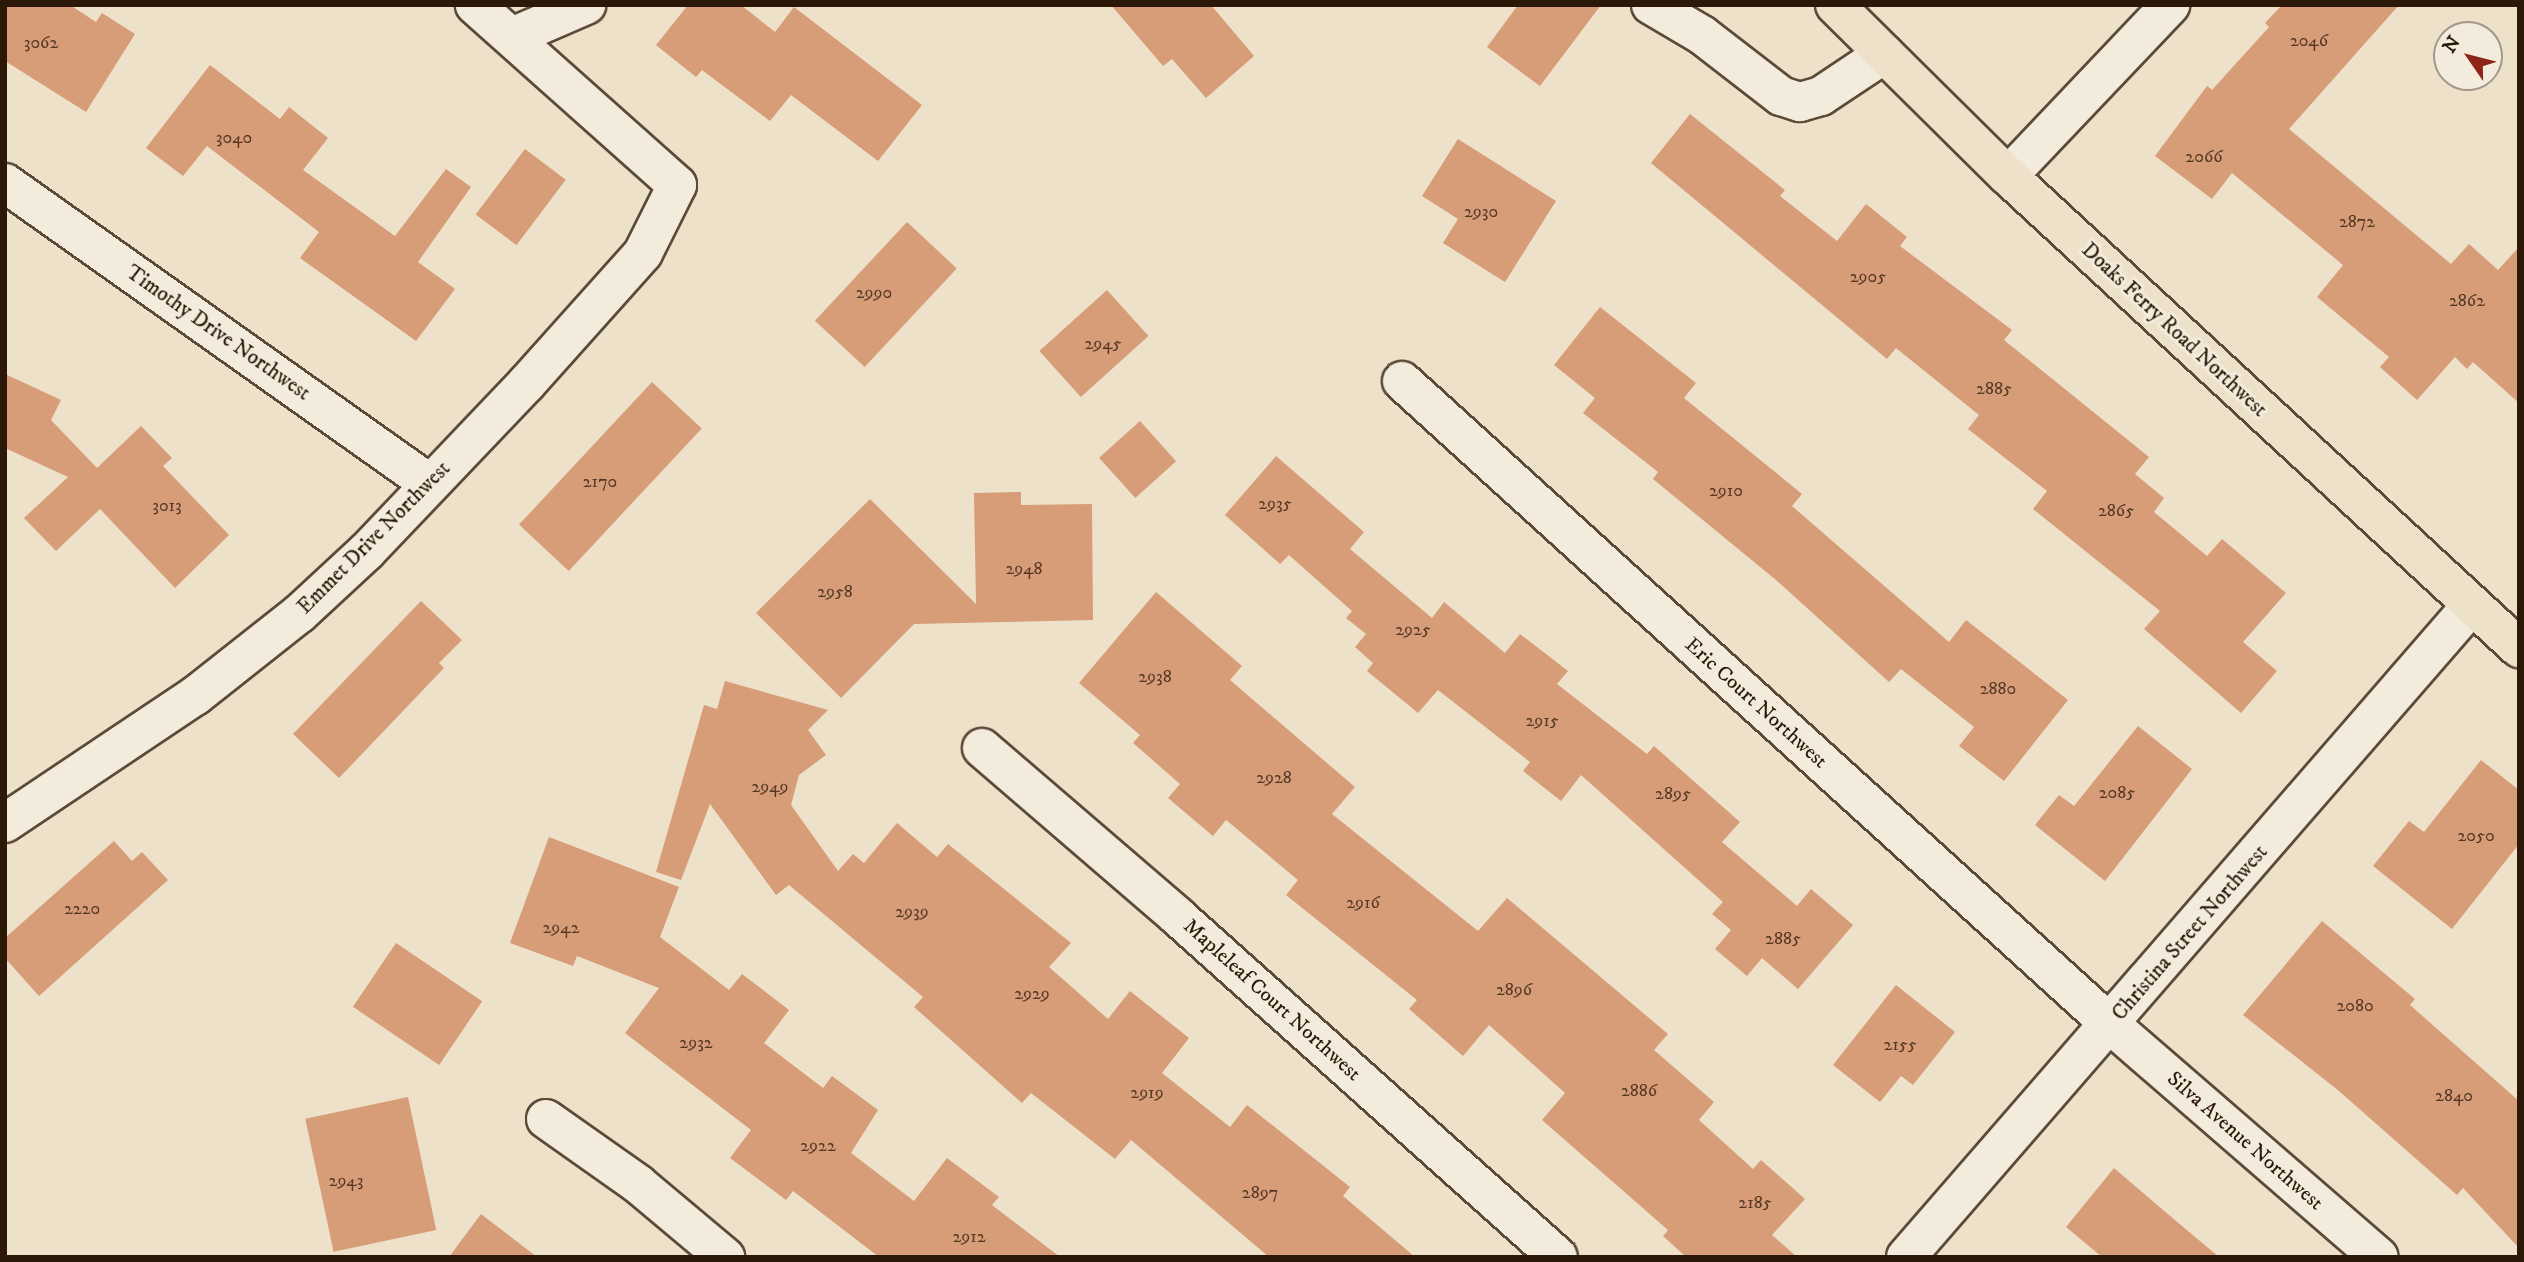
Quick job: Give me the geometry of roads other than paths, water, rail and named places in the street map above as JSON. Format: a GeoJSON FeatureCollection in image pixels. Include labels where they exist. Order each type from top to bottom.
{"type":"FeatureCollection","features":[{"type":"Feature","properties":{"kind":"main road","name":"Doaks Ferry Road Northwest"},"geometry":{"type":"LineString","coordinates":[[1835,5],[2008,176],[2519,648]]}},
{"type":"Feature","properties":{"kind":"street"},"geometry":{"type":"LineString","coordinates":[[475,5],[512,37],[586,5]]}},
{"type":"Feature","properties":{"kind":"street"},"geometry":{"type":"LineString","coordinates":[[1651,5],[1702,35],[1781,96],[1800,102],[1821,96],[1884,54]]}},
{"type":"Feature","properties":{"kind":"street"},"geometry":{"type":"LineString","coordinates":[[2008,176],[2170,5]]}},
{"type":"Feature","properties":{"kind":"street","name":"Emmet Drive Northwest"},"geometry":{"type":"LineString","coordinates":[[5,823],[195,696],[299,614],[430,484],[643,253],[677,184],[512,37]]}},
{"type":"Feature","properties":{"kind":"street","name":"Timothy Drive Northwest"},"geometry":{"type":"LineString","coordinates":[[5,183],[430,484]]}},
{"type":"Feature","properties":{"kind":"street","name":"Eric Court Northwest"},"geometry":{"type":"LineString","coordinates":[[1402,381],[2110,1025]]}},
{"type":"Feature","properties":{"kind":"street","name":"Christina Street Northwest"},"geometry":{"type":"LineString","coordinates":[[1906,1257],[2471,606]]}},
{"type":"Feature","properties":{"kind":"street","name":"Mapleleaf Court Northwest"},"geometry":{"type":"LineString","coordinates":[[982,748],[1177,916],[1558,1257]]}},
{"type":"Feature","properties":{"kind":"street","name":"Silva Avenue Northwest"},"geometry":{"type":"LineString","coordinates":[[2110,1025],[2379,1257]]}},
{"type":"Feature","properties":{"kind":"street"},"geometry":{"type":"LineString","coordinates":[[547,1119],[638,1184],[725,1257]]}}]}
